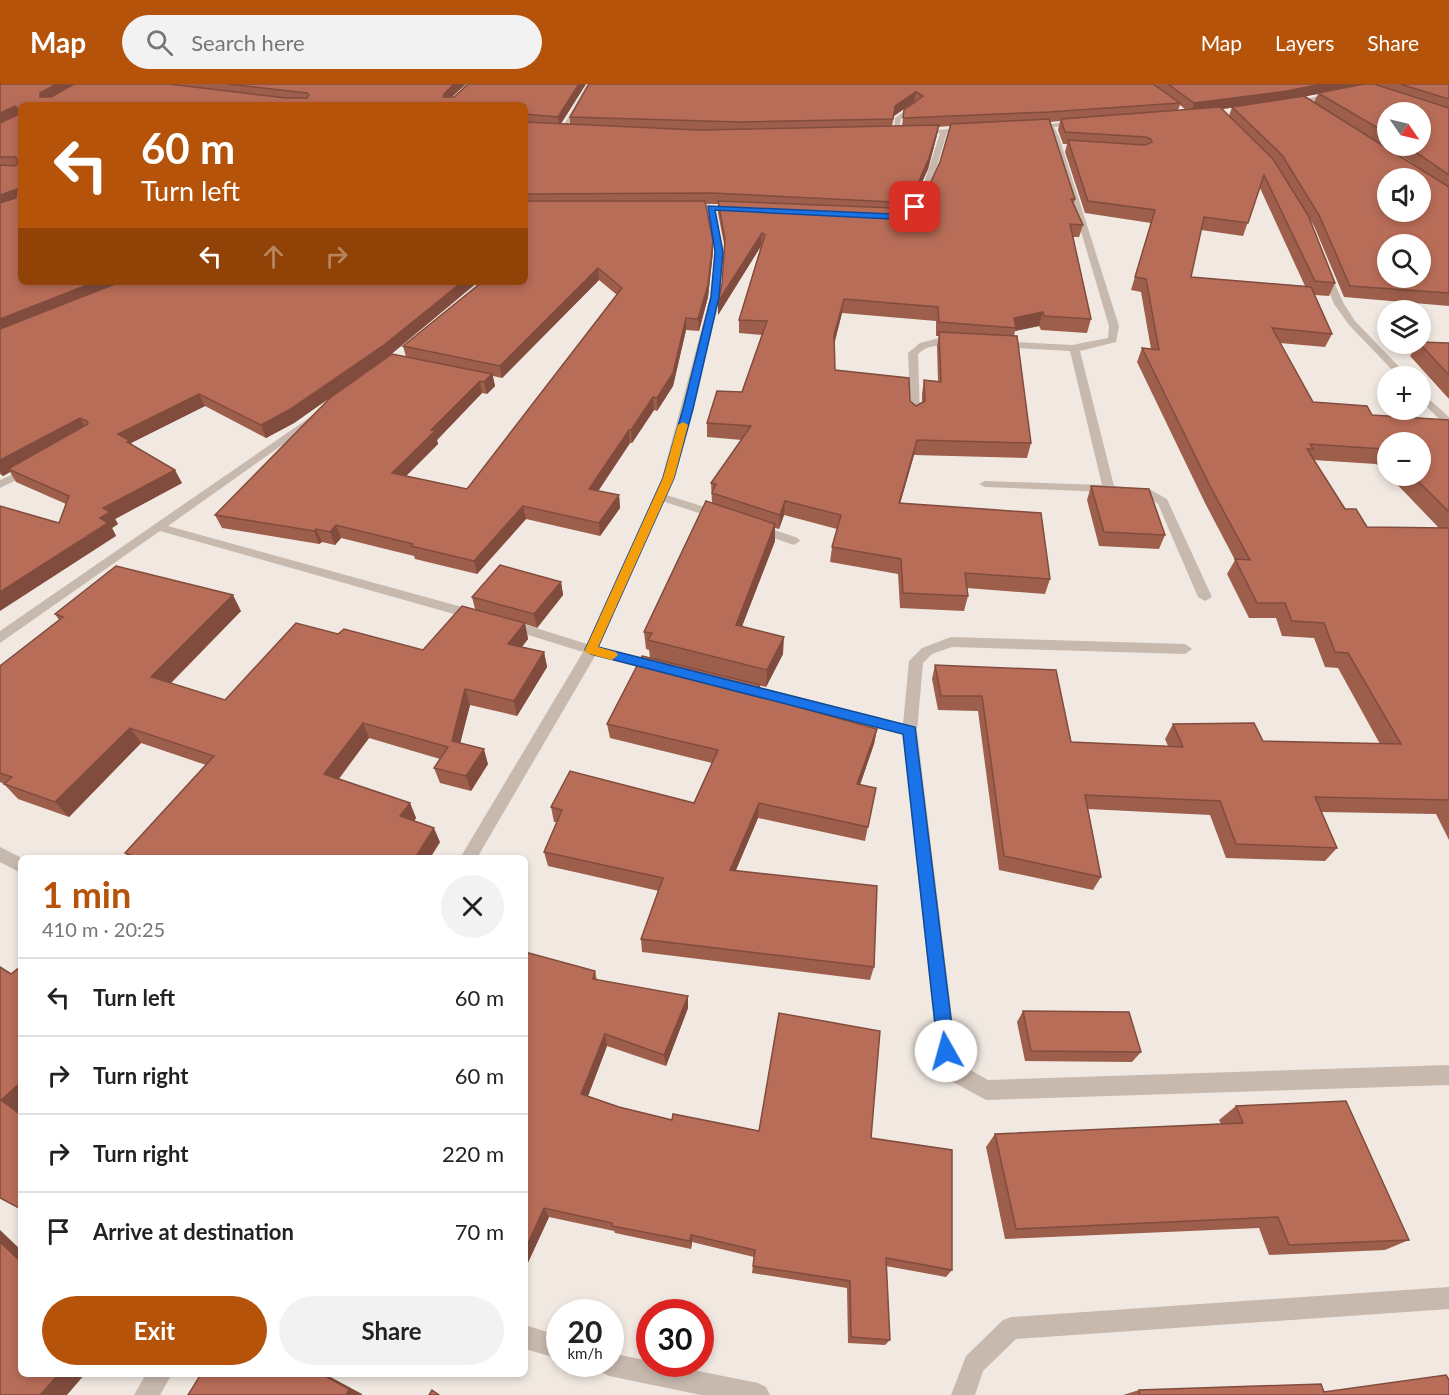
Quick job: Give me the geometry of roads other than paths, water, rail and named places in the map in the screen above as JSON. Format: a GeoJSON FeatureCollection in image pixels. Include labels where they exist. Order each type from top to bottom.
{"type":"FeatureCollection","features":[{"type":"Feature","properties":{"kind":"street"},"geometry":{"type":"LineString","coordinates":[[562,131],[590,84]]}},
{"type":"Feature","properties":{"kind":"street"},"geometry":{"type":"LineString","coordinates":[[1283,105],[1366,88],[1373,84]]}},
{"type":"Feature","properties":{"kind":"street"},"geometry":{"type":"LineString","coordinates":[[1366,88],[1377,92]]}},
{"type":"Feature","properties":{"kind":"street"},"geometry":{"type":"LineString","coordinates":[[1303,102],[1313,108]]}},
{"type":"Feature","properties":{"kind":"street"},"geometry":{"type":"LineString","coordinates":[[896,133],[898,118],[916,105]]}},
{"type":"Feature","properties":{"kind":"street"},"geometry":{"type":"LineString","coordinates":[[1026,127],[1084,123]]}},
{"type":"Feature","properties":{"kind":"street"},"geometry":{"type":"LineString","coordinates":[[981,343],[1074,348],[1101,346],[1113,339],[1114,326],[1050,125]]}},
{"type":"Feature","properties":{"kind":"street"},"geometry":{"type":"LineString","coordinates":[[886,134],[980,129]]}},
{"type":"Feature","properties":{"kind":"street"},"geometry":{"type":"LineString","coordinates":[[553,130],[574,132]]}},
{"type":"Feature","properties":{"kind":"street"},"geometry":{"type":"LineString","coordinates":[[910,210],[915,207],[929,180],[945,131]]}},
{"type":"Feature","properties":{"kind":"street"},"geometry":{"type":"LineString","coordinates":[[1059,148],[1071,149]]}},
{"type":"Feature","properties":{"kind":"street"},"geometry":{"type":"LineString","coordinates":[[470,855],[591,650],[668,478],[685,420],[715,297],[719,252],[711,208]]}},
{"type":"Feature","properties":{"kind":"street"},"geometry":{"type":"LineString","coordinates":[[1321,260],[1339,304],[1352,322],[1394,366]]}},
{"type":"Feature","properties":{"kind":"street"},"geometry":{"type":"LineString","coordinates":[[915,414],[913,353],[921,345],[934,341],[969,343]]}},
{"type":"Feature","properties":{"kind":"street"},"geometry":{"type":"LineString","coordinates":[[1074,348],[1109,489]]}},
{"type":"Feature","properties":{"kind":"street"},"geometry":{"type":"LineString","coordinates":[[1431,405],[1449,423]]}},
{"type":"Feature","properties":{"kind":"street"},"geometry":{"type":"LineString","coordinates":[[0,638],[325,410]]}},
{"type":"Feature","properties":{"kind":"street"},"geometry":{"type":"LineString","coordinates":[[0,485],[41,464]]}},
{"type":"Feature","properties":{"kind":"street"},"geometry":{"type":"LineString","coordinates":[[985,484],[1142,490],[1158,496],[1205,597]]}},
{"type":"Feature","properties":{"kind":"street"},"geometry":{"type":"LineString","coordinates":[[660,497],[727,519]]}},
{"type":"Feature","properties":{"kind":"street"},"geometry":{"type":"LineString","coordinates":[[750,526],[794,541]]}},
{"type":"Feature","properties":{"kind":"street"},"geometry":{"type":"LineString","coordinates":[[159,527],[591,650],[670,670]]}},
{"type":"Feature","properties":{"kind":"street"},"geometry":{"type":"LineString","coordinates":[[1185,649],[951,642],[927,651],[916,661],[910,731],[946,1051],[958,1074],[986,1090],[1449,1075]]}},
{"type":"Feature","properties":{"kind":"street"},"geometry":{"type":"LineString","coordinates":[[728,685],[910,731]]}},
{"type":"Feature","properties":{"kind":"street"},"geometry":{"type":"LineString","coordinates":[[0,854],[18,864]]}},
{"type":"Feature","properties":{"kind":"street"},"geometry":{"type":"LineString","coordinates":[[963,1395],[974,1364],[1011,1328],[1449,1298]]}},
{"type":"Feature","properties":{"kind":"street"},"geometry":{"type":"LineString","coordinates":[[528,1338],[546,1344]]}},
{"type":"Feature","properties":{"kind":"street"},"geometry":{"type":"LineString","coordinates":[[624,1367],[758,1395]]}},
{"type":"Feature","properties":{"kind":"street"},"geometry":{"type":"LineString","coordinates":[[146,1395],[158,1377]]}}]}
